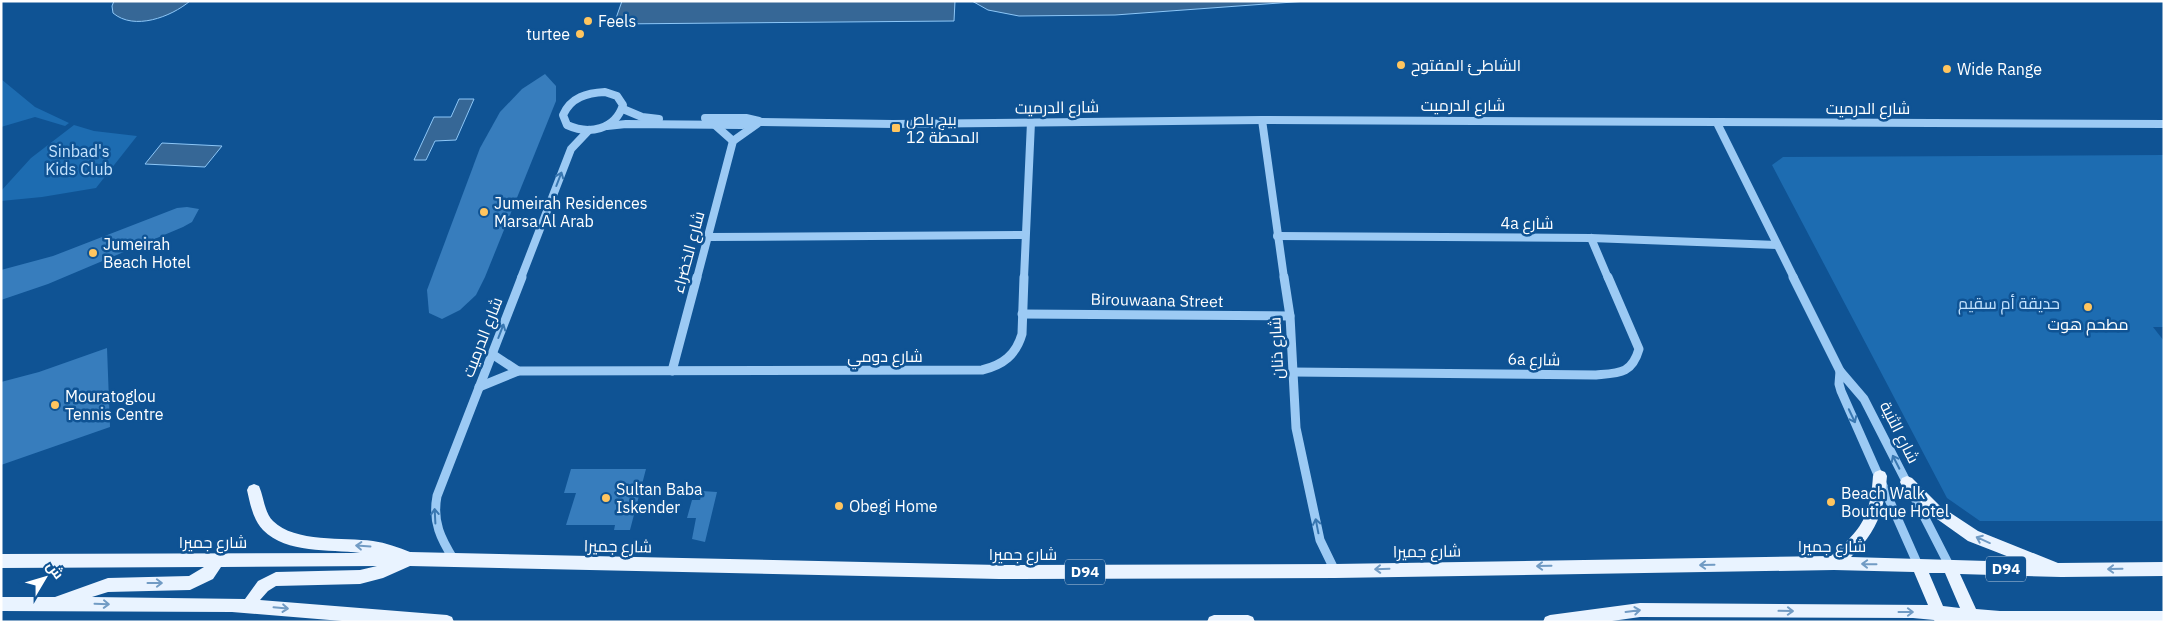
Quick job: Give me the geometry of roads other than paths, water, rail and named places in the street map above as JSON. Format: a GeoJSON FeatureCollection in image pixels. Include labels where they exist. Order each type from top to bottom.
{"type":"FeatureCollection","features":[{"type":"Feature","properties":{"kind":"main road"},"geometry":{"type":"LineString","coordinates":[[1834,563],[1858,541],[1874,519],[1879,502],[1880,476]]}},
{"type":"Feature","properties":{"kind":"main road"},"geometry":{"type":"LineString","coordinates":[[1907,482],[1935,510],[1973,536],[2061,570]]}},
{"type":"Feature","properties":{"kind":"main road"},"geometry":{"type":"LineString","coordinates":[[254,490],[267,525],[284,537],[332,544],[383,548],[398,552],[409,559]]}},
{"type":"Feature","properties":{"kind":"main road"},"geometry":{"type":"LineString","coordinates":[[249,606],[258,590],[276,580],[360,577],[383,571],[409,559]]}},
{"type":"Feature","properties":{"kind":"main road","name":"شارع جميرا"},"geometry":{"type":"LineString","coordinates":[[1,561],[409,559],[999,572],[1335,571],[1834,563],[2061,570],[2164,568]]}},
{"type":"Feature","properties":{"kind":"main road"},"geometry":{"type":"LineString","coordinates":[[56,603],[108,585],[190,583],[208,574],[218,560]]}},
{"type":"Feature","properties":{"kind":"main road","name":"شارع الثنية"},"geometry":{"type":"LineString","coordinates":[[1918,565],[1940,618]]}},
{"type":"Feature","properties":{"kind":"main road","name":"شارع الثنية"},"geometry":{"type":"LineString","coordinates":[[1950,567],[1972,619]]}},
{"type":"Feature","properties":{"kind":"main road"},"geometry":{"type":"LineString","coordinates":[[1,604],[249,606],[447,622]]}},
{"type":"Feature","properties":{"kind":"main road"},"geometry":{"type":"LineString","coordinates":[[1550,622],[1640,610],[1913,611],[1940,618],[1972,619],[2076,620],[2164,618]]}},
{"type":"Feature","properties":{"kind":"main road"},"geometry":{"type":"LineString","coordinates":[[1822,612],[1844,622]]}},
{"type":"Feature","properties":{"kind":"main road"},"geometry":{"type":"LineString","coordinates":[[1214,622],[1248,622]]}},
{"type":"Feature","properties":{"kind":"street","name":"شارع الدرميت"},"geometry":{"type":"LineString","coordinates":[[761,122],[746,118],[650,118],[635,115],[622,109],[621,100],[618,96],[605,92],[589,93],[576,98],[565,109],[564,120],[573,128],[590,130],[607,126],[748,124],[761,122],[893,124],[1262,120],[2164,124]]}},
{"type":"Feature","properties":{"kind":"street"},"geometry":{"type":"LineString","coordinates":[[607,126],[619,116],[622,109]]}},
{"type":"Feature","properties":{"kind":"street","name":"شارع ذنان"},"geometry":{"type":"LineString","coordinates":[[1262,120],[1269,160],[1277,236],[1290,316],[1296,428],[1317,530],[1326,556],[1335,571]]}},
{"type":"Feature","properties":{"kind":"street"},"geometry":{"type":"LineString","coordinates":[[714,124],[733,141],[761,122]]}},
{"type":"Feature","properties":{"kind":"street","name":"شارع دومي"},"geometry":{"type":"LineString","coordinates":[[479,387],[518,371],[984,370],[1004,362],[1017,349],[1022,334],[1031,122]]}},
{"type":"Feature","properties":{"kind":"street","name":"شارع الثنية"},"geometry":{"type":"LineString","coordinates":[[1717,123],[1840,371],[1864,399],[1950,567]]}},
{"type":"Feature","properties":{"kind":"street","name":"شارع الدرميت"},"geometry":{"type":"LineString","coordinates":[[454,560],[435,523],[434,505],[571,149],[590,130]]}},
{"type":"Feature","properties":{"kind":"street","name":"شارع الخضراء"},"geometry":{"type":"LineString","coordinates":[[672,371],[733,141]]}},
{"type":"Feature","properties":{"kind":"street"},"geometry":{"type":"LineString","coordinates":[[708,238],[1025,235]]}},
{"type":"Feature","properties":{"kind":"street","name":"4a شارع"},"geometry":{"type":"LineString","coordinates":[[1277,236],[1590,238],[1777,245]]}},
{"type":"Feature","properties":{"kind":"street","name":"6a شارع"},"geometry":{"type":"LineString","coordinates":[[1292,372],[1596,375],[1624,372],[1631,369],[1637,359],[1639,349],[1590,238]]}},
{"type":"Feature","properties":{"kind":"street","name":"Birouwaana Street"},"geometry":{"type":"LineString","coordinates":[[1022,314],[1290,316]]}},
{"type":"Feature","properties":{"kind":"street"},"geometry":{"type":"LineString","coordinates":[[492,354],[518,371]]}},
{"type":"Feature","properties":{"kind":"street","name":"شارع الثنية"},"geometry":{"type":"LineString","coordinates":[[1840,371],[1839,384],[1841,392],[1918,565]]}},
{"type":"Feature","properties":{"kind":"place","name":"Feels"},"geometry":{"type":"Point","coordinates":[588,21]}},
{"type":"Feature","properties":{"kind":"place","name":"turtee"},"geometry":{"type":"Point","coordinates":[580,34]}},
{"type":"Feature","properties":{"kind":"place","name":"الشاطئ المفتوح"},"geometry":{"type":"Point","coordinates":[1401,65]}},
{"type":"Feature","properties":{"kind":"place","name":"Wide Range"},"geometry":{"type":"Point","coordinates":[1947,69]}},
{"type":"Feature","properties":{"kind":"place","name":"بيج باص المحطة 12"},"geometry":{"type":"Point","coordinates":[896,128]}},
{"type":"Feature","properties":{"kind":"place","name":"Jumeirah Residences Marsa Al Arab"},"geometry":{"type":"Point","coordinates":[484,212]}},
{"type":"Feature","properties":{"kind":"place","name":"Jumeirah Beach Hotel"},"geometry":{"type":"Point","coordinates":[93,253]}},
{"type":"Feature","properties":{"kind":"place","name":"مطحم هوت"},"geometry":{"type":"Point","coordinates":[2088,307]}},
{"type":"Feature","properties":{"kind":"place","name":"Mouratoglou Tennis Centre"},"geometry":{"type":"Point","coordinates":[55,405]}},
{"type":"Feature","properties":{"kind":"place","name":"Sultan Baba Iskender"},"geometry":{"type":"Point","coordinates":[606,498]}},
{"type":"Feature","properties":{"kind":"place","name":"Beach Walk Boutique Hotel"},"geometry":{"type":"Point","coordinates":[1831,502]}},
{"type":"Feature","properties":{"kind":"place","name":"Obegi Home"},"geometry":{"type":"Point","coordinates":[839,506]}},
{"type":"Feature","properties":{"kind":"park label","name":"Sinbad's Kids Club"},"geometry":{"type":"Point","coordinates":[79,160]}},
{"type":"Feature","properties":{"kind":"park label","name":"حديقة أم سقيم"},"geometry":{"type":"Point","coordinates":[2009,303]}}]}
